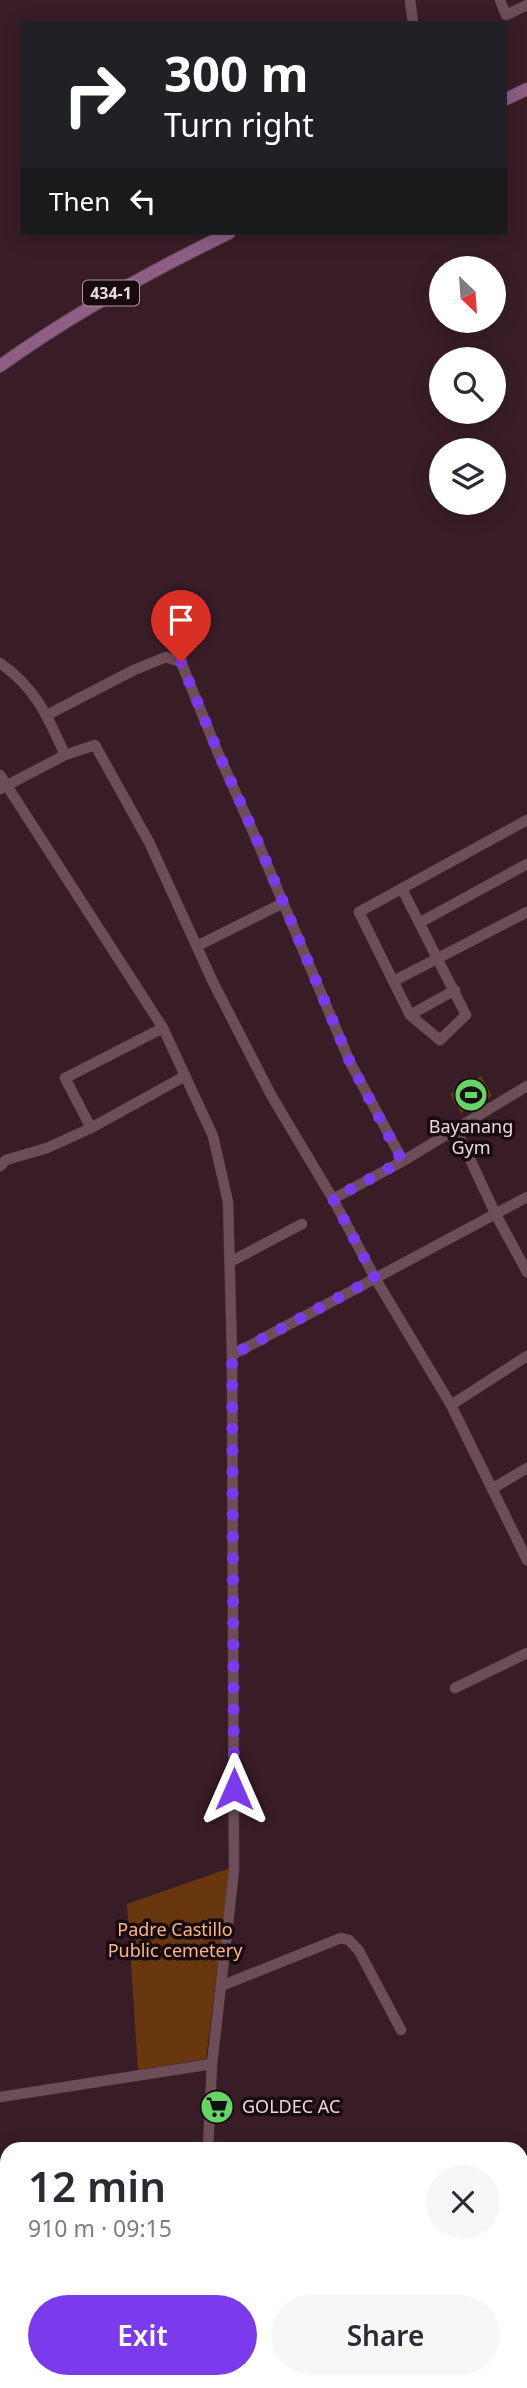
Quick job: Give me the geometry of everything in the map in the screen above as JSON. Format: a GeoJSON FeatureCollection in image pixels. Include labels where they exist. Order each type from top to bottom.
{"type":"FeatureCollection","features":[{"type":"Feature","properties":{"kind":"main road"},"geometry":{"type":"LineString","coordinates":[[507,99],[527,89]]}},
{"type":"Feature","properties":{"kind":"main road","name":"434-1"},"geometry":{"type":"LineString","coordinates":[[0,366],[85,309],[225,235]]}},
{"type":"Feature","properties":{"kind":"street"},"geometry":{"type":"LineString","coordinates":[[410,0],[413,21]]}},
{"type":"Feature","properties":{"kind":"street"},"geometry":{"type":"LineString","coordinates":[[500,0],[506,15],[527,5]]}},
{"type":"Feature","properties":{"kind":"street"},"geometry":{"type":"LineString","coordinates":[[47,715],[166,657],[181,662],[350,1062],[402,1161]]}},
{"type":"Feature","properties":{"kind":"street"},"geometry":{"type":"LineString","coordinates":[[0,663],[20,677],[47,715],[65,755]]}},
{"type":"Feature","properties":{"kind":"street"},"geometry":{"type":"LineString","coordinates":[[4,787],[65,755],[95,746],[149,842],[213,982],[271,1095],[333,1199],[375,1278],[452,1405],[527,1560]]}},
{"type":"Feature","properties":{"kind":"street"},"geometry":{"type":"LineString","coordinates":[[0,775],[4,787],[163,1028],[213,1136],[228,1202],[232,1355],[234,1870],[212,2064],[208,2142]]}},
{"type":"Feature","properties":{"kind":"street"},"geometry":{"type":"LineString","coordinates":[[402,889],[466,1015],[440,1040],[410,1015],[359,912],[527,820]]}},
{"type":"Feature","properties":{"kind":"street"},"geometry":{"type":"LineString","coordinates":[[419,923],[527,864]]}},
{"type":"Feature","properties":{"kind":"street"},"geometry":{"type":"LineString","coordinates":[[197,946],[283,903]]}},
{"type":"Feature","properties":{"kind":"street"},"geometry":{"type":"LineString","coordinates":[[394,981],[527,912]]}},
{"type":"Feature","properties":{"kind":"street"},"geometry":{"type":"LineString","coordinates":[[410,1015],[455,990]]}},
{"type":"Feature","properties":{"kind":"street"},"geometry":{"type":"LineString","coordinates":[[91,1128],[65,1078],[163,1028]]}},
{"type":"Feature","properties":{"kind":"street"},"geometry":{"type":"LineString","coordinates":[[0,1166],[6,1160],[47,1148],[91,1128],[185,1076]]}},
{"type":"Feature","properties":{"kind":"street"},"geometry":{"type":"LineString","coordinates":[[333,1199],[527,1086]]}},
{"type":"Feature","properties":{"kind":"street"},"geometry":{"type":"LineString","coordinates":[[456,1129],[496,1215],[527,1272]]}},
{"type":"Feature","properties":{"kind":"street"},"geometry":{"type":"LineString","coordinates":[[232,1355],[527,1197]]}},
{"type":"Feature","properties":{"kind":"street"},"geometry":{"type":"LineString","coordinates":[[230,1262],[302,1224]]}},
{"type":"Feature","properties":{"kind":"street"},"geometry":{"type":"LineString","coordinates":[[452,1405],[527,1356]]}},
{"type":"Feature","properties":{"kind":"street"},"geometry":{"type":"LineString","coordinates":[[492,1489],[527,1468]]}},
{"type":"Feature","properties":{"kind":"street"},"geometry":{"type":"LineString","coordinates":[[455,1688],[527,1653]]}},
{"type":"Feature","properties":{"kind":"street"},"geometry":{"type":"LineString","coordinates":[[221,1986],[341,1938],[349,1940],[359,1951],[401,2030]]}},
{"type":"Feature","properties":{"kind":"street"},"geometry":{"type":"LineString","coordinates":[[0,2096],[212,2064]]}},
{"type":"Feature","properties":{"kind":"green space","name":"Bayanang Gym"},"geometry":{"type":"Polygon","coordinates":[[[481,1076],[492,1096],[461,1113],[450,1094],[481,1076]]]}},
{"type":"Feature","properties":{"kind":"green space","name":"Padre Castillo Public cemetery"},"geometry":{"type":"Polygon","coordinates":[[[230,1868],[206,2059],[138,2070],[127,1904],[230,1868]]]}},
{"type":"Feature","properties":{"kind":"place","name":"Bayanang Gym"},"geometry":{"type":"Point","coordinates":[471,1095]}},
{"type":"Feature","properties":{"kind":"place","name":"GOLDEC AC"},"geometry":{"type":"Point","coordinates":[217,2107]}},
{"type":"Feature","properties":{"kind":"route"},"geometry":{"type":"LineString","coordinates":[[181,662],[350,1062],[402,1161],[333,1199],[375,1278],[232,1355],[234,1789]]}}]}
